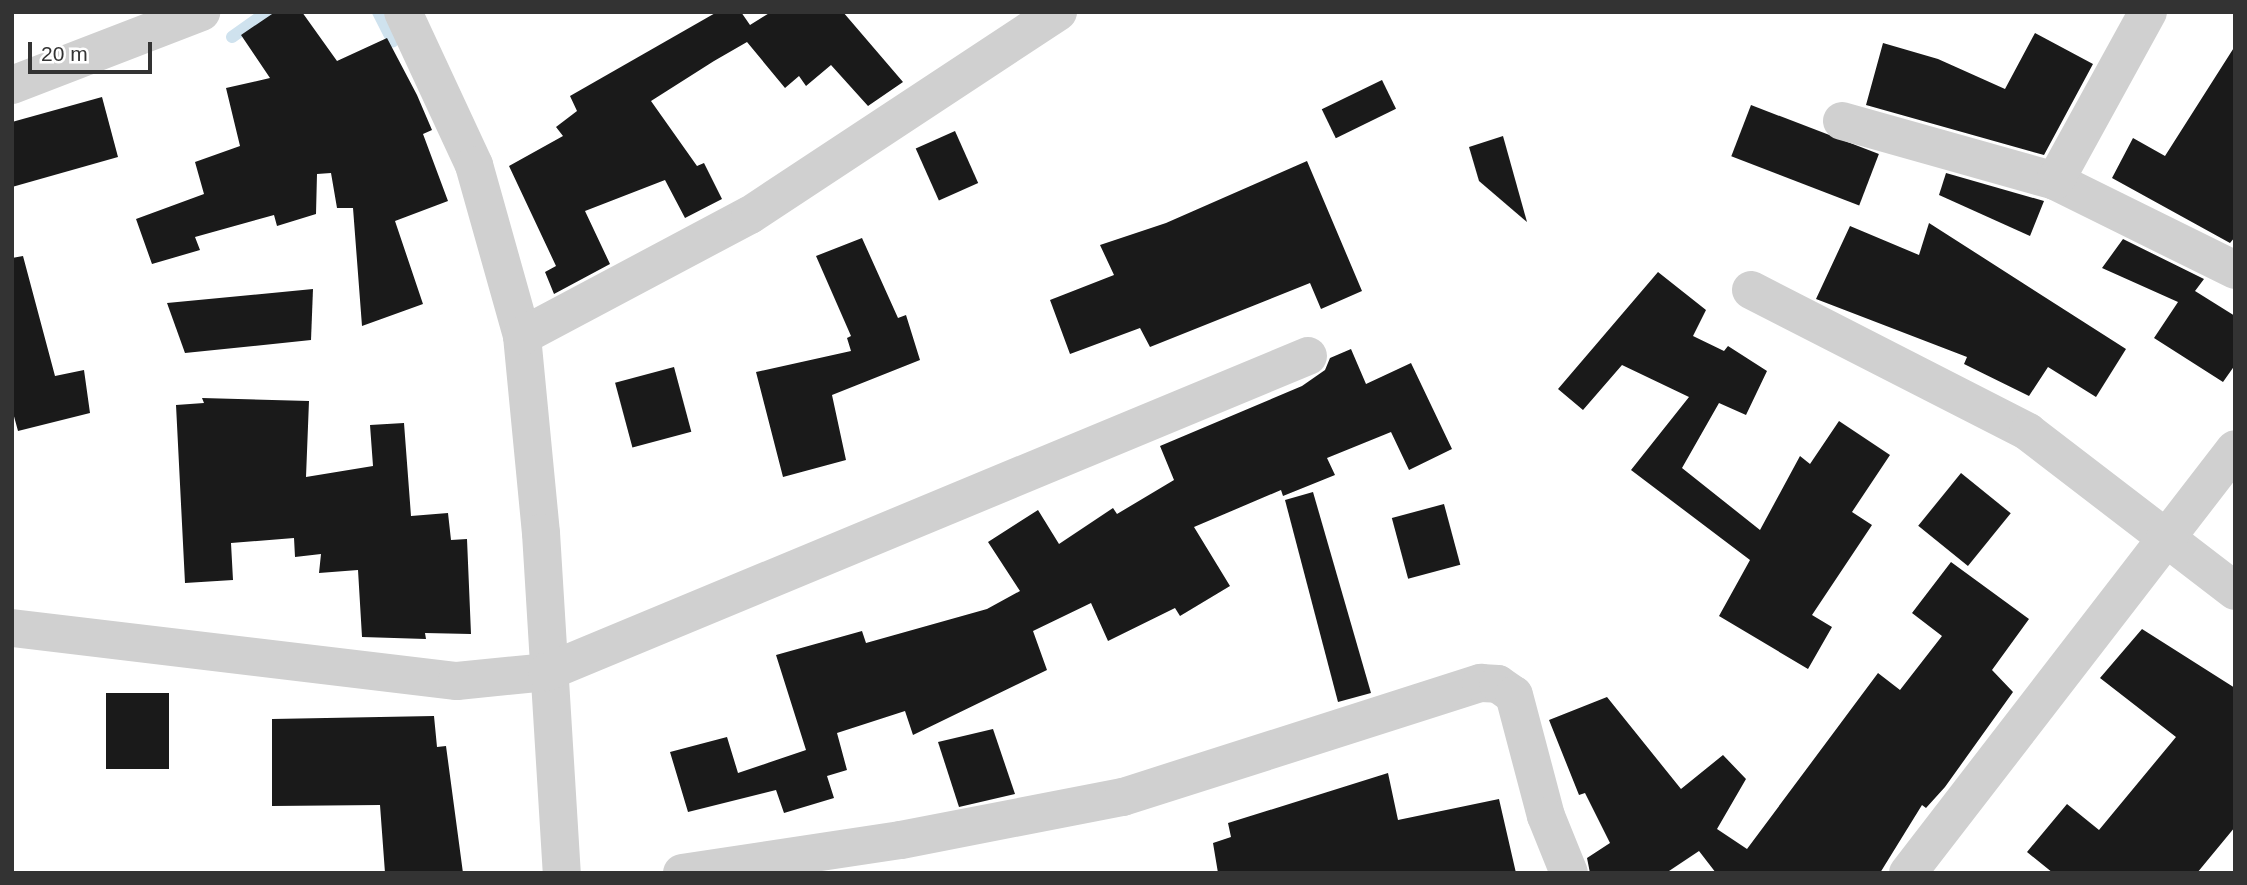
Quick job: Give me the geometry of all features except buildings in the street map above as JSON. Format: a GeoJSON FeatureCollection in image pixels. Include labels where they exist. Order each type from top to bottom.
{"type":"FeatureCollection","features":[{"type":"Feature","properties":{"kind":"street"},"geometry":{"type":"LineString","coordinates":[[403,12],[474,165],[522,336],[562,873]]}},
{"type":"Feature","properties":{"kind":"street"},"geometry":{"type":"LineString","coordinates":[[522,336],[750,215],[1058,12]]}},
{"type":"Feature","properties":{"kind":"street"},"geometry":{"type":"LineString","coordinates":[[2055,181],[2148,12]]}},
{"type":"Feature","properties":{"kind":"street"},"geometry":{"type":"LineString","coordinates":[[12,85],[197,13]]}},
{"type":"Feature","properties":{"kind":"street"},"geometry":{"type":"LineString","coordinates":[[1842,121],[2055,181],[2235,270]]}},
{"type":"Feature","properties":{"kind":"street"},"geometry":{"type":"LineString","coordinates":[[1751,290],[1996,412],[2235,591]]}},
{"type":"Feature","properties":{"kind":"street"},"geometry":{"type":"LineString","coordinates":[[12,628],[457,681],[547,672],[1308,356]]}},
{"type":"Feature","properties":{"kind":"street"},"geometry":{"type":"LineString","coordinates":[[1908,873],[2169,540],[2235,449]]}},
{"type":"Feature","properties":{"kind":"street"},"geometry":{"type":"LineString","coordinates":[[682,873],[901,840],[1123,797],[1481,683],[1498,684],[1514,695],[1546,816],[1569,873]]}},
{"type":"Feature","properties":{"kind":"waterway"},"geometry":{"type":"LineString","coordinates":[[232,37],[267,12]]}},
{"type":"Feature","properties":{"kind":"waterway"},"geometry":{"type":"LineString","coordinates":[[378,12],[393,41]]}}]}
